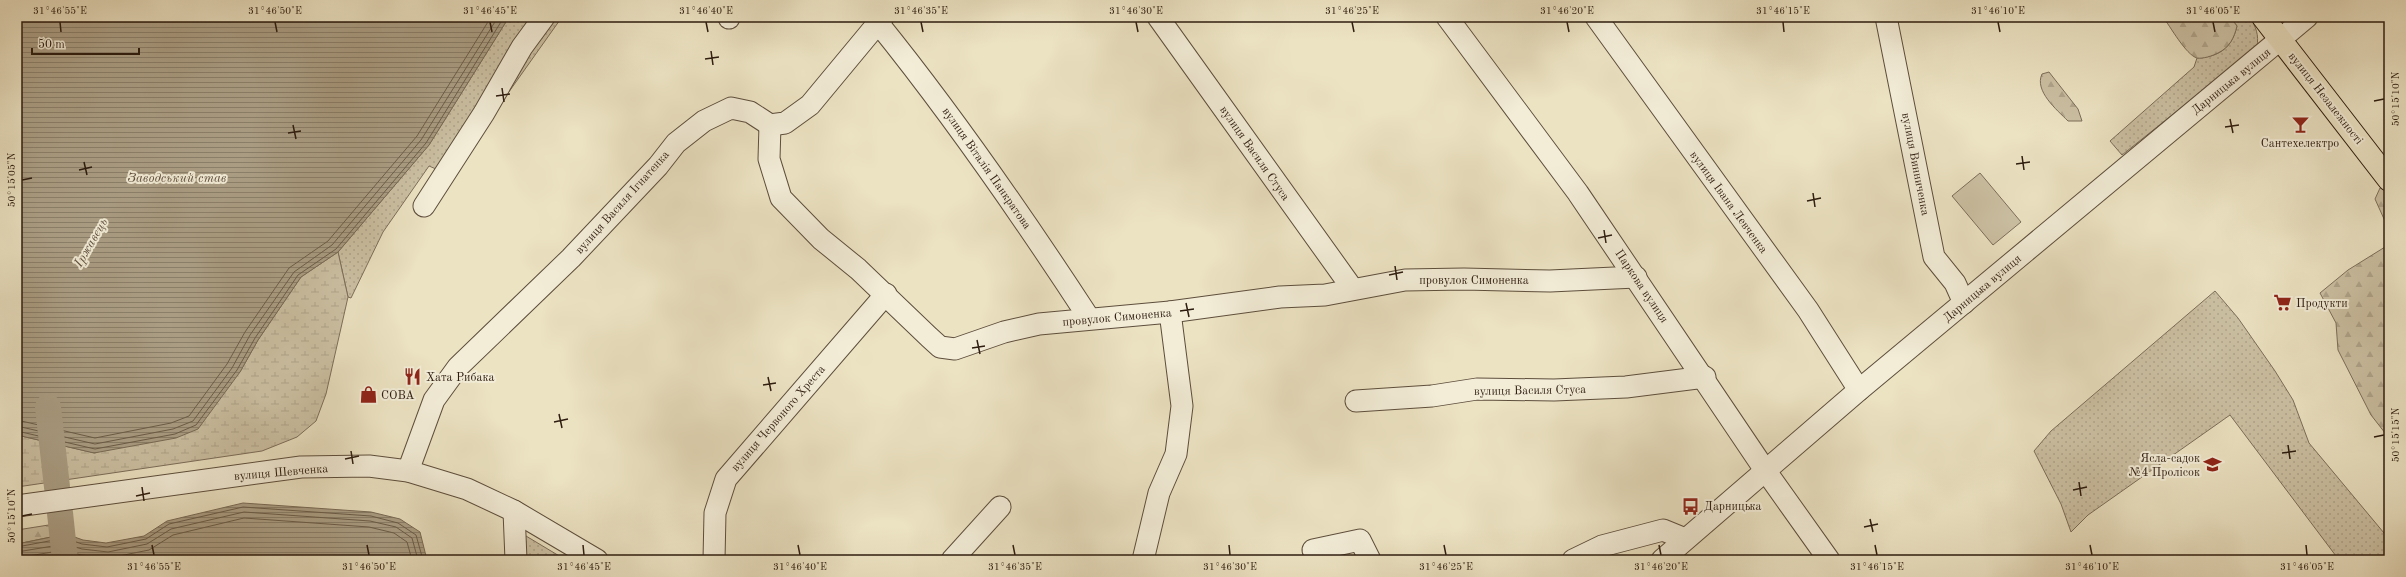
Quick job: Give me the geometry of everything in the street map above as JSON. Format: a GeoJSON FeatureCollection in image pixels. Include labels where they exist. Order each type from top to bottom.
{"type":"FeatureCollection","features":[{"type":"Feature","properties":{"kind":"main road","name":"вулиця Незалежності"},"geometry":{"type":"LineString","coordinates":[[2262,17],[2389,180]]}},
{"type":"Feature","properties":{"kind":"street"},"geometry":{"type":"LineString","coordinates":[[424,206],[484,113],[522,47],[544,17]]}},
{"type":"Feature","properties":{"kind":"street","name":"вулиця Василя Стуса"},"geometry":{"type":"LineString","coordinates":[[1158,17],[1352,288]]}},
{"type":"Feature","properties":{"kind":"street","name":"Паркова вулиця"},"geometry":{"type":"LineString","coordinates":[[1447,17],[1578,193],[1705,377],[1765,470],[1829,560]]}},
{"type":"Feature","properties":{"kind":"street","name":"вулиця Івана Левченка"},"geometry":{"type":"LineString","coordinates":[[1596,17],[1808,310],[1859,390]]}},
{"type":"Feature","properties":{"kind":"street","name":"вулиця Винниченка"},"geometry":{"type":"LineString","coordinates":[[1886,17],[1934,257],[1955,283],[1964,303]]}},
{"type":"Feature","properties":{"kind":"street","name":"Дарницька вулиця"},"geometry":{"type":"LineString","coordinates":[[1662,560],[1859,390],[2307,17]]}},
{"type":"Feature","properties":{"kind":"street"},"geometry":{"type":"LineString","coordinates":[[770,125],[785,123],[810,105],[880,20]]}},
{"type":"Feature","properties":{"kind":"street","name":"вулиця Віталія Панкратова"},"geometry":{"type":"LineString","coordinates":[[880,20],[931,88],[1036,237],[1089,318]]}},
{"type":"Feature","properties":{"kind":"street","name":"вулиця Василя Ігнатенка"},"geometry":{"type":"LineString","coordinates":[[408,471],[434,400],[458,367],[571,258],[658,166],[676,143],[704,121],[731,108],[750,112],[770,125]]}},
{"type":"Feature","properties":{"kind":"street","name":"провулок Симоненка"},"geometry":{"type":"LineString","coordinates":[[770,125],[769,159],[781,198],[821,239],[886,294],[940,346],[955,349],[973,342],[1032,326],[1089,318],[1170,312],[1280,297],[1325,295],[1352,288],[1406,280],[1550,280],[1636,277]]}},
{"type":"Feature","properties":{"kind":"street","name":"вулиця Червоного Хреста"},"geometry":{"type":"LineString","coordinates":[[714,560],[715,513],[726,479],[886,294]]}},
{"type":"Feature","properties":{"kind":"street"},"geometry":{"type":"LineString","coordinates":[[1143,560],[1159,493],[1176,454],[1182,406],[1170,312]]}},
{"type":"Feature","properties":{"kind":"street","name":"вулиця Василя Стуса"},"geometry":{"type":"LineString","coordinates":[[1356,401],[1432,396],[1477,389],[1554,390],[1626,387],[1705,377]]}},
{"type":"Feature","properties":{"kind":"street","name":"вулиця Шевченка"},"geometry":{"type":"LineString","coordinates":[[17,506],[301,467],[369,466],[408,471],[467,488],[514,511],[597,560]]}},
{"type":"Feature","properties":{"kind":"street"},"geometry":{"type":"LineString","coordinates":[[952,560],[1000,507]]}},
{"type":"Feature","properties":{"kind":"street"},"geometry":{"type":"LineString","coordinates":[[514,511],[516,560]]}},
{"type":"Feature","properties":{"kind":"street"},"geometry":{"type":"LineString","coordinates":[[1573,560],[1602,546],[1663,530],[1685,539]]}},
{"type":"Feature","properties":{"kind":"street"},"geometry":{"type":"LineString","coordinates":[[1313,550],[1360,540],[1370,560]]}},
{"type":"Feature","properties":{"kind":"green space"},"geometry":{"type":"Polygon","coordinates":[[[509,17],[562,17],[450,175],[429,166],[383,232],[351,298],[348,297],[338,252],[429,145],[509,17]]]}},
{"type":"Feature","properties":{"kind":"green space"},"geometry":{"type":"Polygon","coordinates":[[[2163,17],[2230,17],[2237,26],[2233,38],[2226,48],[2210,56],[2197,58],[2188,52],[2183,46],[2163,17]]]}},
{"type":"Feature","properties":{"kind":"green space"},"geometry":{"type":"Polygon","coordinates":[[[2230,17],[2250,17],[2254,24],[2258,38],[2257,47],[2122,155],[2110,141],[2194,67],[2197,58],[2212,56],[2228,46],[2235,34],[2237,26],[2230,17]]]}},
{"type":"Feature","properties":{"kind":"green space"},"geometry":{"type":"Polygon","coordinates":[[[2049,72],[2078,109],[2082,121],[2068,121],[2048,100],[2041,87],[2040,80],[2042,74],[2049,72]]]}},
{"type":"Feature","properties":{"kind":"green space"},"geometry":{"type":"Polygon","coordinates":[[[1980,173],[2021,222],[1993,245],[1952,196],[1980,173]]]}},
{"type":"Feature","properties":{"kind":"green space"},"geometry":{"type":"Polygon","coordinates":[[[2380,188],[2386,188],[2389,193],[2389,230],[2375,199],[2380,188]]]}},
{"type":"Feature","properties":{"kind":"green space"},"geometry":{"type":"Polygon","coordinates":[[[2389,237],[2389,438],[2371,415],[2338,350],[2336,323],[2320,293],[2348,270],[2385,247],[2389,237]]]}},
{"type":"Feature","properties":{"kind":"green space"},"geometry":{"type":"Polygon","coordinates":[[[338,252],[348,297],[326,394],[316,421],[297,437],[262,451],[17,487],[17,435],[95,453],[240,372],[258,340],[301,277],[338,252]]]}},
{"type":"Feature","properties":{"kind":"green space"},"geometry":{"type":"Polygon","coordinates":[[[2215,291],[2238,318],[2275,371],[2293,400],[2309,443],[2389,539],[2389,560],[2339,560],[2230,415],[2088,515],[2071,532],[2061,504],[2034,451],[2051,431],[2215,291]]]}},
{"type":"Feature","properties":{"kind":"green space"},"geometry":{"type":"Polygon","coordinates":[[[55,524],[58,529],[56,536],[17,544],[17,530],[55,524]]]}},
{"type":"Feature","properties":{"kind":"green space"},"geometry":{"type":"Polygon","coordinates":[[[521,533],[566,560],[522,560],[521,533]]]}},
{"type":"Feature","properties":{"kind":"water","name":"Заводський став"},"geometry":{"type":"Polygon","coordinates":[[[17,17],[509,17],[429,145],[338,252],[301,277],[258,340],[240,372],[198,429],[176,438],[94,453],[17,435],[17,17]]]}},
{"type":"Feature","properties":{"kind":"water"},"geometry":{"type":"Polygon","coordinates":[[[243,503],[371,512],[400,519],[420,532],[427,560],[17,560],[17,544],[66,534],[83,540],[106,543],[144,536],[167,521],[243,503]]]}},
{"type":"Feature","properties":{"kind":"waterway","name":"Іржавець"},"geometry":{"type":"LineString","coordinates":[[48,407],[57,487]]}},
{"type":"Feature","properties":{"kind":"waterway","name":"Іржавець"},"geometry":{"type":"LineString","coordinates":[[60,513],[65,560]]}},
{"type":"Feature","properties":{"kind":"place","name":"Сантехелектро"},"geometry":{"type":"Point","coordinates":[2300,124]}},
{"type":"Feature","properties":{"kind":"place","name":"Продукти"},"geometry":{"type":"Point","coordinates":[2283,303]}},
{"type":"Feature","properties":{"kind":"place","name":"Хата Рибака"},"geometry":{"type":"Point","coordinates":[413,377]}},
{"type":"Feature","properties":{"kind":"place","name":"СОВА"},"geometry":{"type":"Point","coordinates":[368,395]}},
{"type":"Feature","properties":{"kind":"place","name":"Ясла-садок №4 Пролісок"},"geometry":{"type":"Point","coordinates":[2213,465]}},
{"type":"Feature","properties":{"kind":"place","name":"Дарницька"},"geometry":{"type":"Point","coordinates":[1691,506]}}]}
